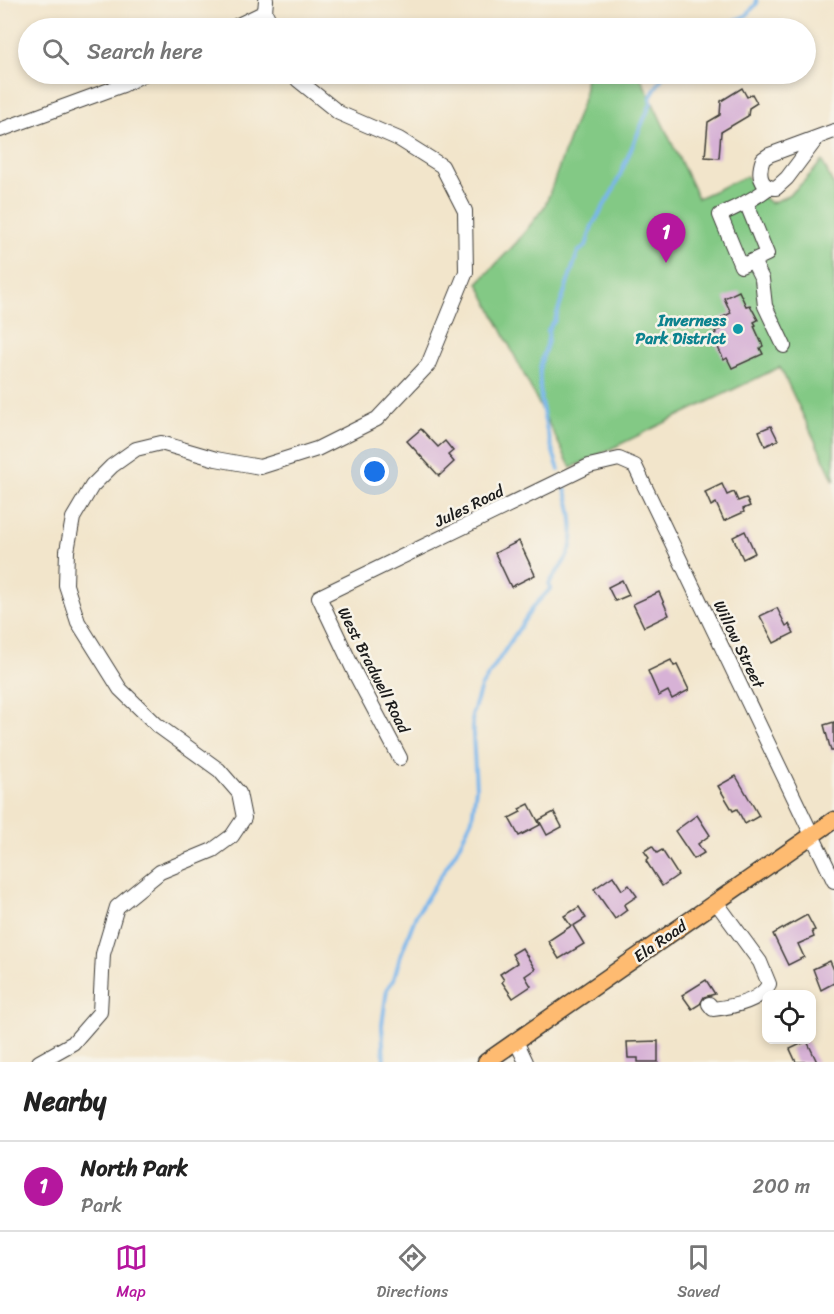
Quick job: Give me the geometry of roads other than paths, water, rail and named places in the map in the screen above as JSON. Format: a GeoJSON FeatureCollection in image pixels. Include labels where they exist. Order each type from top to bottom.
{"type":"FeatureCollection","features":[{"type":"Feature","properties":{"kind":"main road","name":"Ela Road"},"geometry":{"type":"LineString","coordinates":[[486,1062],[834,820]]}},
{"type":"Feature","properties":{"kind":"street"},"geometry":{"type":"LineString","coordinates":[[247,18],[265,6]]}},
{"type":"Feature","properties":{"kind":"street"},"geometry":{"type":"LineString","coordinates":[[0,130],[125,84]]}},
{"type":"Feature","properties":{"kind":"street"},"geometry":{"type":"LineString","coordinates":[[39,1062],[73,1043],[100,1012],[103,954],[117,907],[160,873],[213,850],[232,836],[244,818],[239,794],[219,770],[157,725],[120,689],[78,622],[66,585],[67,551],[73,518],[92,486],[112,466],[136,449],[161,443],[216,459],[260,467],[317,449],[377,419],[428,364],[466,272],[465,211],[442,166],[399,139],[339,113],[303,84]]}},
{"type":"Feature","properties":{"kind":"street"},"geometry":{"type":"LineString","coordinates":[[817,138],[787,178],[776,188],[768,188],[763,184],[760,176],[762,159],[834,130]]}},
{"type":"Feature","properties":{"kind":"street"},"geometry":{"type":"LineString","coordinates":[[746,202],[768,254],[741,266],[720,215],[746,202],[760,195],[768,188]]}},
{"type":"Feature","properties":{"kind":"street"},"geometry":{"type":"LineString","coordinates":[[753,261],[762,279],[765,306],[784,346]]}},
{"type":"Feature","properties":{"kind":"street","name":"Jules Road"},"geometry":{"type":"LineString","coordinates":[[319,597],[589,466],[620,459],[635,466]]}},
{"type":"Feature","properties":{"kind":"street","name":"Willow Street"},"geometry":{"type":"LineString","coordinates":[[635,466],[834,881]]}},
{"type":"Feature","properties":{"kind":"street","name":"West Bradwell Road"},"geometry":{"type":"LineString","coordinates":[[319,597],[356,675],[400,758]]}},
{"type":"Feature","properties":{"kind":"street"},"geometry":{"type":"LineString","coordinates":[[709,1004],[713,1009],[739,1006],[766,990],[769,984],[760,962],[716,902]]}},
{"type":"Feature","properties":{"kind":"street"},"geometry":{"type":"LineString","coordinates":[[516,1041],[526,1062]]}},
{"type":"Feature","properties":{"kind":"waterway"},"geometry":{"type":"LineString","coordinates":[[741,18],[747,15],[757,3],[756,0]]}},
{"type":"Feature","properties":{"kind":"waterway"},"geometry":{"type":"LineString","coordinates":[[559,470],[548,434],[541,396],[540,365],[548,340],[548,330],[555,320],[578,252],[586,246],[592,226],[614,189],[651,103],[650,98],[658,84]]}},
{"type":"Feature","properties":{"kind":"waterway"},"geometry":{"type":"LineString","coordinates":[[384,1062],[382,1025],[387,989],[394,979],[416,915],[457,850],[472,819],[476,788],[472,715],[481,687],[533,607],[550,589],[549,584],[568,555],[572,540],[572,522],[565,489]]}},
{"type":"Feature","properties":{"kind":"place","name":"North Park"},"geometry":{"type":"Point","coordinates":[666,263]}},
{"type":"Feature","properties":{"kind":"place","name":"Inverness Park District"},"geometry":{"type":"Point","coordinates":[738,329]}}]}
